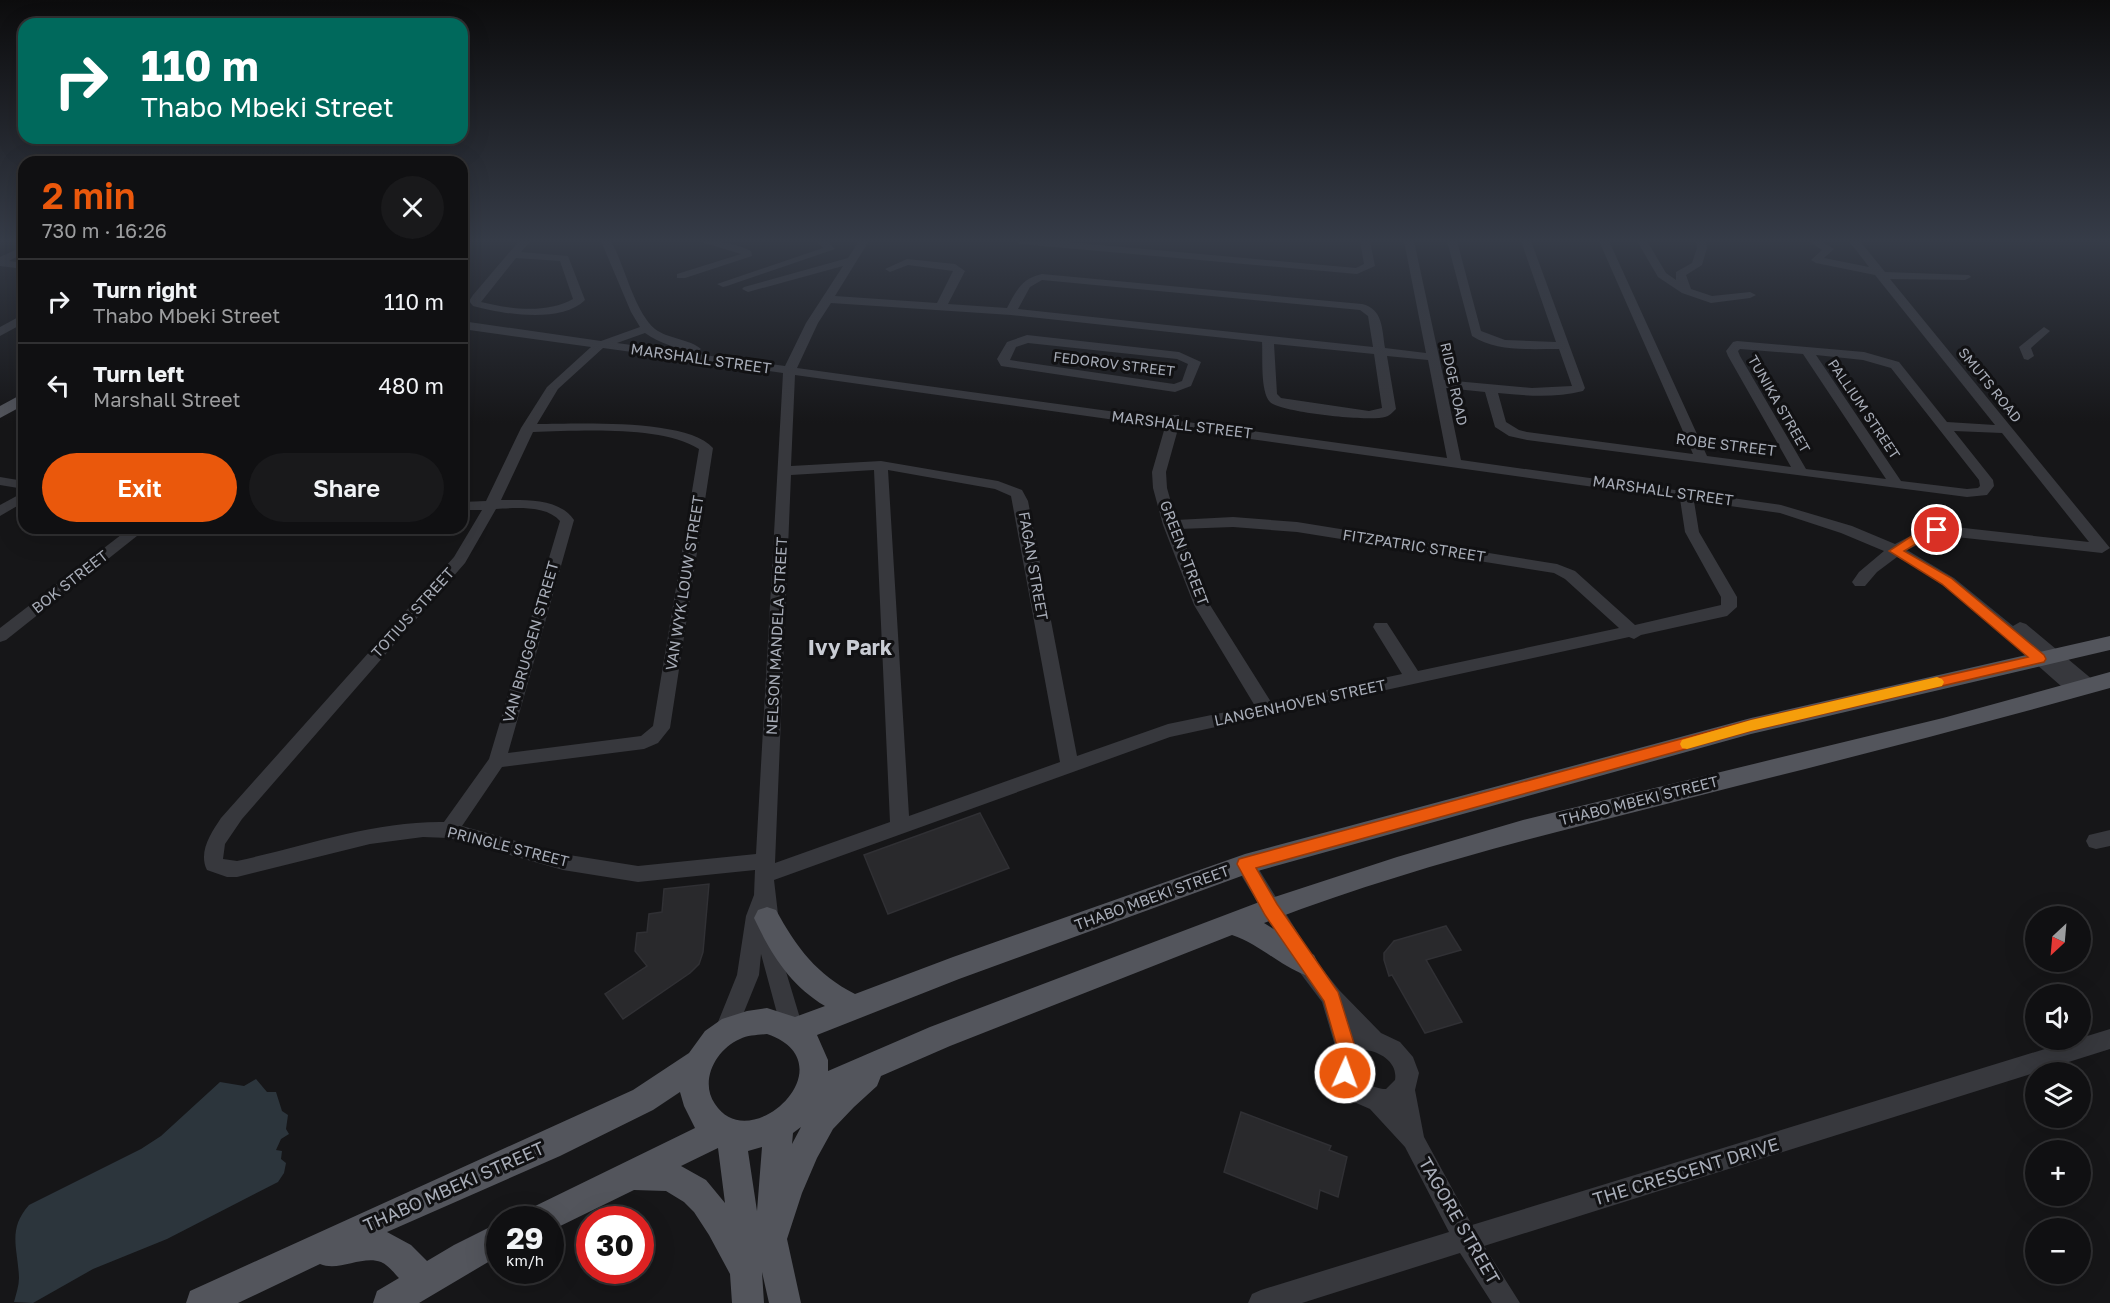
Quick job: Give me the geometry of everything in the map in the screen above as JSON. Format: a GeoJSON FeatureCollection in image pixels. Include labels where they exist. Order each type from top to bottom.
{"type":"FeatureCollection","features":[{"type":"Feature","properties":{"kind":"main road"},"geometry":{"type":"LineString","coordinates":[[0,412],[18,402]]}},
{"type":"Feature","properties":{"kind":"main road","name":"THABO MBEKI STREET"},"geometry":{"type":"LineString","coordinates":[[794,1029],[1245,864],[1751,726],[2110,643]]}},
{"type":"Feature","properties":{"kind":"main road","name":"THABO MBEKI STREET"},"geometry":{"type":"LineString","coordinates":[[809,1094],[940,1035],[1271,909],[1397,868],[1523,830],[1943,726],[2092,685]]}},
{"type":"Feature","properties":{"kind":"main road"},"geometry":{"type":"LineString","coordinates":[[765,886],[784,952],[796,967],[834,998],[855,1008]]}},
{"type":"Feature","properties":{"kind":"main road"},"geometry":{"type":"LineString","coordinates":[[1232,924],[1257,932],[1305,963]]}},
{"type":"Feature","properties":{"kind":"main road"},"geometry":{"type":"LineString","coordinates":[[725,1032],[760,1021],[780,1023],[794,1029]]}},
{"type":"Feature","properties":{"kind":"main road","name":"THABO MBEKI STREET"},"geometry":{"type":"LineString","coordinates":[[700,1062],[694,1085],[697,1107],[705,1120],[726,1133],[763,1133],[778,1126],[796,1112],[809,1094],[814,1080],[815,1065],[812,1051],[806,1039],[794,1029]]}},
{"type":"Feature","properties":{"kind":"main road","name":"THABO MBEKI STREET"},"geometry":{"type":"LineString","coordinates":[[202,1303],[643,1100],[700,1062],[725,1032]]}},
{"type":"Feature","properties":{"kind":"main road"},"geometry":{"type":"LineString","coordinates":[[771,1239],[793,1176],[813,1134],[825,1117],[849,1092],[883,1062]]}},
{"type":"Feature","properties":{"kind":"main road"},"geometry":{"type":"LineString","coordinates":[[778,1126],[771,1239],[785,1303]]}},
{"type":"Feature","properties":{"kind":"main road"},"geometry":{"type":"LineString","coordinates":[[564,1208],[628,1176],[726,1133],[741,1204],[746,1288]]}},
{"type":"Feature","properties":{"kind":"main road"},"geometry":{"type":"LineString","coordinates":[[628,1176],[668,1176],[687,1185],[719,1217],[746,1288]]}},
{"type":"Feature","properties":{"kind":"main road"},"geometry":{"type":"LineString","coordinates":[[390,1303],[422,1281],[486,1246]]}},
{"type":"Feature","properties":{"kind":"main road"},"geometry":{"type":"LineString","coordinates":[[306,1254],[360,1247],[392,1248],[400,1254],[422,1281]]}},
{"type":"Feature","properties":{"kind":"street"},"geometry":{"type":"LineString","coordinates":[[477,302],[477,304],[537,312],[576,302]]}},
{"type":"Feature","properties":{"kind":"street"},"geometry":{"type":"LineString","coordinates":[[633,302],[647,328],[679,345],[794,371]]}},
{"type":"Feature","properties":{"kind":"street","name":"NELSON MANDELA STREET"},"geometry":{"type":"LineString","coordinates":[[794,1029],[773,964],[765,886],[786,471],[794,371],[829,302]]}},
{"type":"Feature","properties":{"kind":"street"},"geometry":{"type":"LineString","coordinates":[[870,302],[1011,312],[1432,357]]}},
{"type":"Feature","properties":{"kind":"street"},"geometry":{"type":"LineString","coordinates":[[941,307],[944,302]]}},
{"type":"Feature","properties":{"kind":"street"},"geometry":{"type":"LineString","coordinates":[[1011,312],[1017,302]]}},
{"type":"Feature","properties":{"kind":"street"},"geometry":{"type":"LineString","coordinates":[[1268,340],[1271,394],[1276,401],[1289,405],[1369,415],[1382,414],[1389,409],[1373,313],[1362,307],[1307,302]]}},
{"type":"Feature","properties":{"kind":"street","name":"RIDGE ROAD"},"geometry":{"type":"LineString","coordinates":[[1421,302],[1454,459]]}},
{"type":"Feature","properties":{"kind":"street"},"geometry":{"type":"LineString","coordinates":[[1468,302],[1479,337],[1491,342],[1565,346]]}},
{"type":"Feature","properties":{"kind":"street"},"geometry":{"type":"LineString","coordinates":[[1438,383],[1491,389],[1568,391],[1579,388],[1549,302]]}},
{"type":"Feature","properties":{"kind":"street"},"geometry":{"type":"LineString","coordinates":[[1631,302],[1702,459]]}},
{"type":"Feature","properties":{"kind":"street","name":"SMUTS ROAD"},"geometry":{"type":"LineString","coordinates":[[1899,549],[1925,533],[1947,530],[2102,549],[1903,302]]}},
{"type":"Feature","properties":{"kind":"street"},"geometry":{"type":"LineString","coordinates":[[0,332],[18,322]]}},
{"type":"Feature","properties":{"kind":"street","name":"FEDOROV STREET"},"geometry":{"type":"LineString","coordinates":[[1088,346],[1097,323]]}},
{"type":"Feature","properties":{"kind":"street","name":"MARSHALL STREET"},"geometry":{"type":"LineString","coordinates":[[468,327],[1771,502],[1822,514],[1899,549],[1947,581],[2048,657],[2092,685]]}},
{"type":"Feature","properties":{"kind":"street"},"geometry":{"type":"LineString","coordinates":[[600,345],[647,328]]}},
{"type":"Feature","properties":{"kind":"street"},"geometry":{"type":"LineString","coordinates":[[2028,356],[2025,347],[2044,331]]}},
{"type":"Feature","properties":{"kind":"street","name":"FEDOROV STREET"},"geometry":{"type":"LineString","coordinates":[[1027,339],[1088,346],[1179,356],[1195,362],[1187,383],[1175,388],[1010,365],[1004,361],[1011,345],[1027,339]]}},
{"type":"Feature","properties":{"kind":"street","name":"TOTIUS STREET"},"geometry":{"type":"LineString","coordinates":[[219,867],[214,864],[212,858],[226,825],[460,560],[491,506],[528,428],[557,382],[600,345]]}},
{"type":"Feature","properties":{"kind":"street","name":"TUNIKA STREET"},"geometry":{"type":"LineString","coordinates":[[1801,472],[1732,351],[1737,345],[1806,350]]}},
{"type":"Feature","properties":{"kind":"street"},"geometry":{"type":"LineString","coordinates":[[1806,350],[1864,356],[1888,362],[1902,371],[1942,426],[2006,429]]}},
{"type":"Feature","properties":{"kind":"street","name":"PALLIUM STREET"},"geometry":{"type":"LineString","coordinates":[[1806,350],[1897,485]]}},
{"type":"Feature","properties":{"kind":"street","name":"ROBE STREET"},"geometry":{"type":"LineString","coordinates":[[1491,389],[1498,420],[1505,429],[1514,433],[1897,485],[1967,493],[1982,492],[1986,489],[1986,480],[1942,426]]}},
{"type":"Feature","properties":{"kind":"street","name":"GREEN STREET"},"geometry":{"type":"LineString","coordinates":[[1173,421],[1159,472],[1160,488],[1170,525],[1202,605],[1266,709]]}},
{"type":"Feature","properties":{"kind":"street","name":"VAN WYK LOUW STREET"},"geometry":{"type":"LineString","coordinates":[[497,761],[644,742],[652,738],[661,728],[706,448],[688,437],[630,429],[528,428]]}},
{"type":"Feature","properties":{"kind":"street","name":"MARSHALL STREET"},"geometry":{"type":"LineString","coordinates":[[1454,459],[1750,503],[1820,520],[1899,549]]}},
{"type":"Feature","properties":{"kind":"street"},"geometry":{"type":"LineString","coordinates":[[881,465],[900,827]]}},
{"type":"Feature","properties":{"kind":"street","name":"FAGAN STREET"},"geometry":{"type":"LineString","coordinates":[[786,471],[881,465],[998,484],[1017,493],[1021,501],[1070,765]]}},
{"type":"Feature","properties":{"kind":"street"},"geometry":{"type":"LineString","coordinates":[[0,481],[18,484]]}},
{"type":"Feature","properties":{"kind":"street","name":"LANGENHOVEN STREET"},"geometry":{"type":"LineString","coordinates":[[765,886],[900,827],[1168,731],[1634,633],[1721,612],[1729,607],[1730,599],[1692,532],[1686,495]]}},
{"type":"Feature","properties":{"kind":"street"},"geometry":{"type":"LineString","coordinates":[[0,512],[18,500]]}},
{"type":"Feature","properties":{"kind":"street"},"geometry":{"type":"LineString","coordinates":[[468,506],[491,506]]}},
{"type":"Feature","properties":{"kind":"street","name":"VAN BRUGGEN STREET"},"geometry":{"type":"LineString","coordinates":[[449,830],[497,761],[567,520],[560,511],[546,506],[491,506]]}},
{"type":"Feature","properties":{"kind":"street","name":"FITZPATRIC STREET"},"geometry":{"type":"LineString","coordinates":[[1170,525],[1233,522],[1297,527],[1557,569],[1578,582],[1634,633]]}},
{"type":"Feature","properties":{"kind":"street","name":"BOK STREET"},"geometry":{"type":"LineString","coordinates":[[0,636],[132,534]]}},
{"type":"Feature","properties":{"kind":"street"},"geometry":{"type":"LineString","coordinates":[[1860,582],[1864,574],[1899,549]]}},
{"type":"Feature","properties":{"kind":"street"},"geometry":{"type":"LineString","coordinates":[[1380,627],[1414,678]]}},
{"type":"Feature","properties":{"kind":"street","name":"PRINGLE STREET"},"geometry":{"type":"LineString","coordinates":[[219,867],[237,869],[394,831],[430,828],[449,830],[563,862],[638,874],[765,886]]}},
{"type":"Feature","properties":{"kind":"street","name":"TAGORE STREET"},"geometry":{"type":"LineString","coordinates":[[1245,864],[1305,963],[1332,998],[1373,1040],[1388,1045],[1401,1056],[1407,1074],[1403,1089],[1413,1139]]}},
{"type":"Feature","properties":{"kind":"street","name":"NELSON MANDELA STREET"},"geometry":{"type":"LineString","coordinates":[[725,1032],[748,975],[756,916],[765,886]]}},
{"type":"Feature","properties":{"kind":"street","name":"TAGORE STREET"},"geometry":{"type":"LineString","coordinates":[[1332,998],[1347,1050],[1343,1061],[1347,1079],[1356,1090],[1376,1099],[1413,1139],[1466,1240],[1507,1303]]}},
{"type":"Feature","properties":{"kind":"street","name":"THE CRESCENT DRIVE"},"geometry":{"type":"LineString","coordinates":[[1261,1303],[2110,1039]]}},
{"type":"Feature","properties":{"kind":"street"},"geometry":{"type":"LineString","coordinates":[[1347,1050],[1358,1041],[1373,1040]]}},
{"type":"Feature","properties":{"kind":"street"},"geometry":{"type":"LineString","coordinates":[[1376,1099],[1392,1098],[1403,1089]]}},
{"type":"Feature","properties":{"kind":"shaded area"},"geometry":{"type":"Polygon","coordinates":[[[256,1079],[267,1092],[276,1092],[282,1111],[288,1115],[286,1129],[289,1134],[281,1139],[276,1150],[282,1151],[281,1159],[286,1163],[284,1173],[278,1182],[167,1239],[93,1269],[33,1303],[14,1302],[19,1278],[16,1231],[22,1214],[29,1205],[141,1149],[161,1136],[220,1082],[244,1086],[256,1079]]]}},
{"type":"Feature","properties":{"kind":"building"},"geometry":{"type":"Polygon","coordinates":[[[980,813],[1009,868],[888,914],[864,855],[980,813]]]}},
{"type":"Feature","properties":{"kind":"building"},"geometry":{"type":"Polygon","coordinates":[[[709,884],[703,952],[699,964],[690,973],[623,1019],[605,994],[647,966],[635,951],[637,933],[647,932],[649,914],[662,912],[664,889],[709,884]]]}},
{"type":"Feature","properties":{"kind":"building"},"geometry":{"type":"Polygon","coordinates":[[[1446,926],[1461,950],[1426,960],[1462,1022],[1425,1033],[1392,975],[1389,976],[1384,953],[1394,941],[1446,926]]]}},
{"type":"Feature","properties":{"kind":"building"},"geometry":{"type":"Polygon","coordinates":[[[1241,1112],[1331,1146],[1329,1150],[1347,1157],[1338,1197],[1320,1190],[1317,1209],[1224,1172],[1241,1112]]]}},
{"type":"Feature","properties":{"kind":"slow traffic"},"geometry":{"type":"LineString","coordinates":[[1687,744],[1751,726],[1937,682]]}},
{"type":"Feature","properties":{"kind":"district","name":"Ivy Park"},"geometry":{"type":"Point","coordinates":[850,648]}},
{"type":"Feature","properties":{"kind":"route"},"geometry":{"type":"LineString","coordinates":[[1345,1073],[1343,1061],[1347,1050],[1332,998],[1305,963],[1245,864],[1751,726],[2039,659],[1966,595],[1947,581],[1895,551],[1925,533],[1937,530]]}}]}
